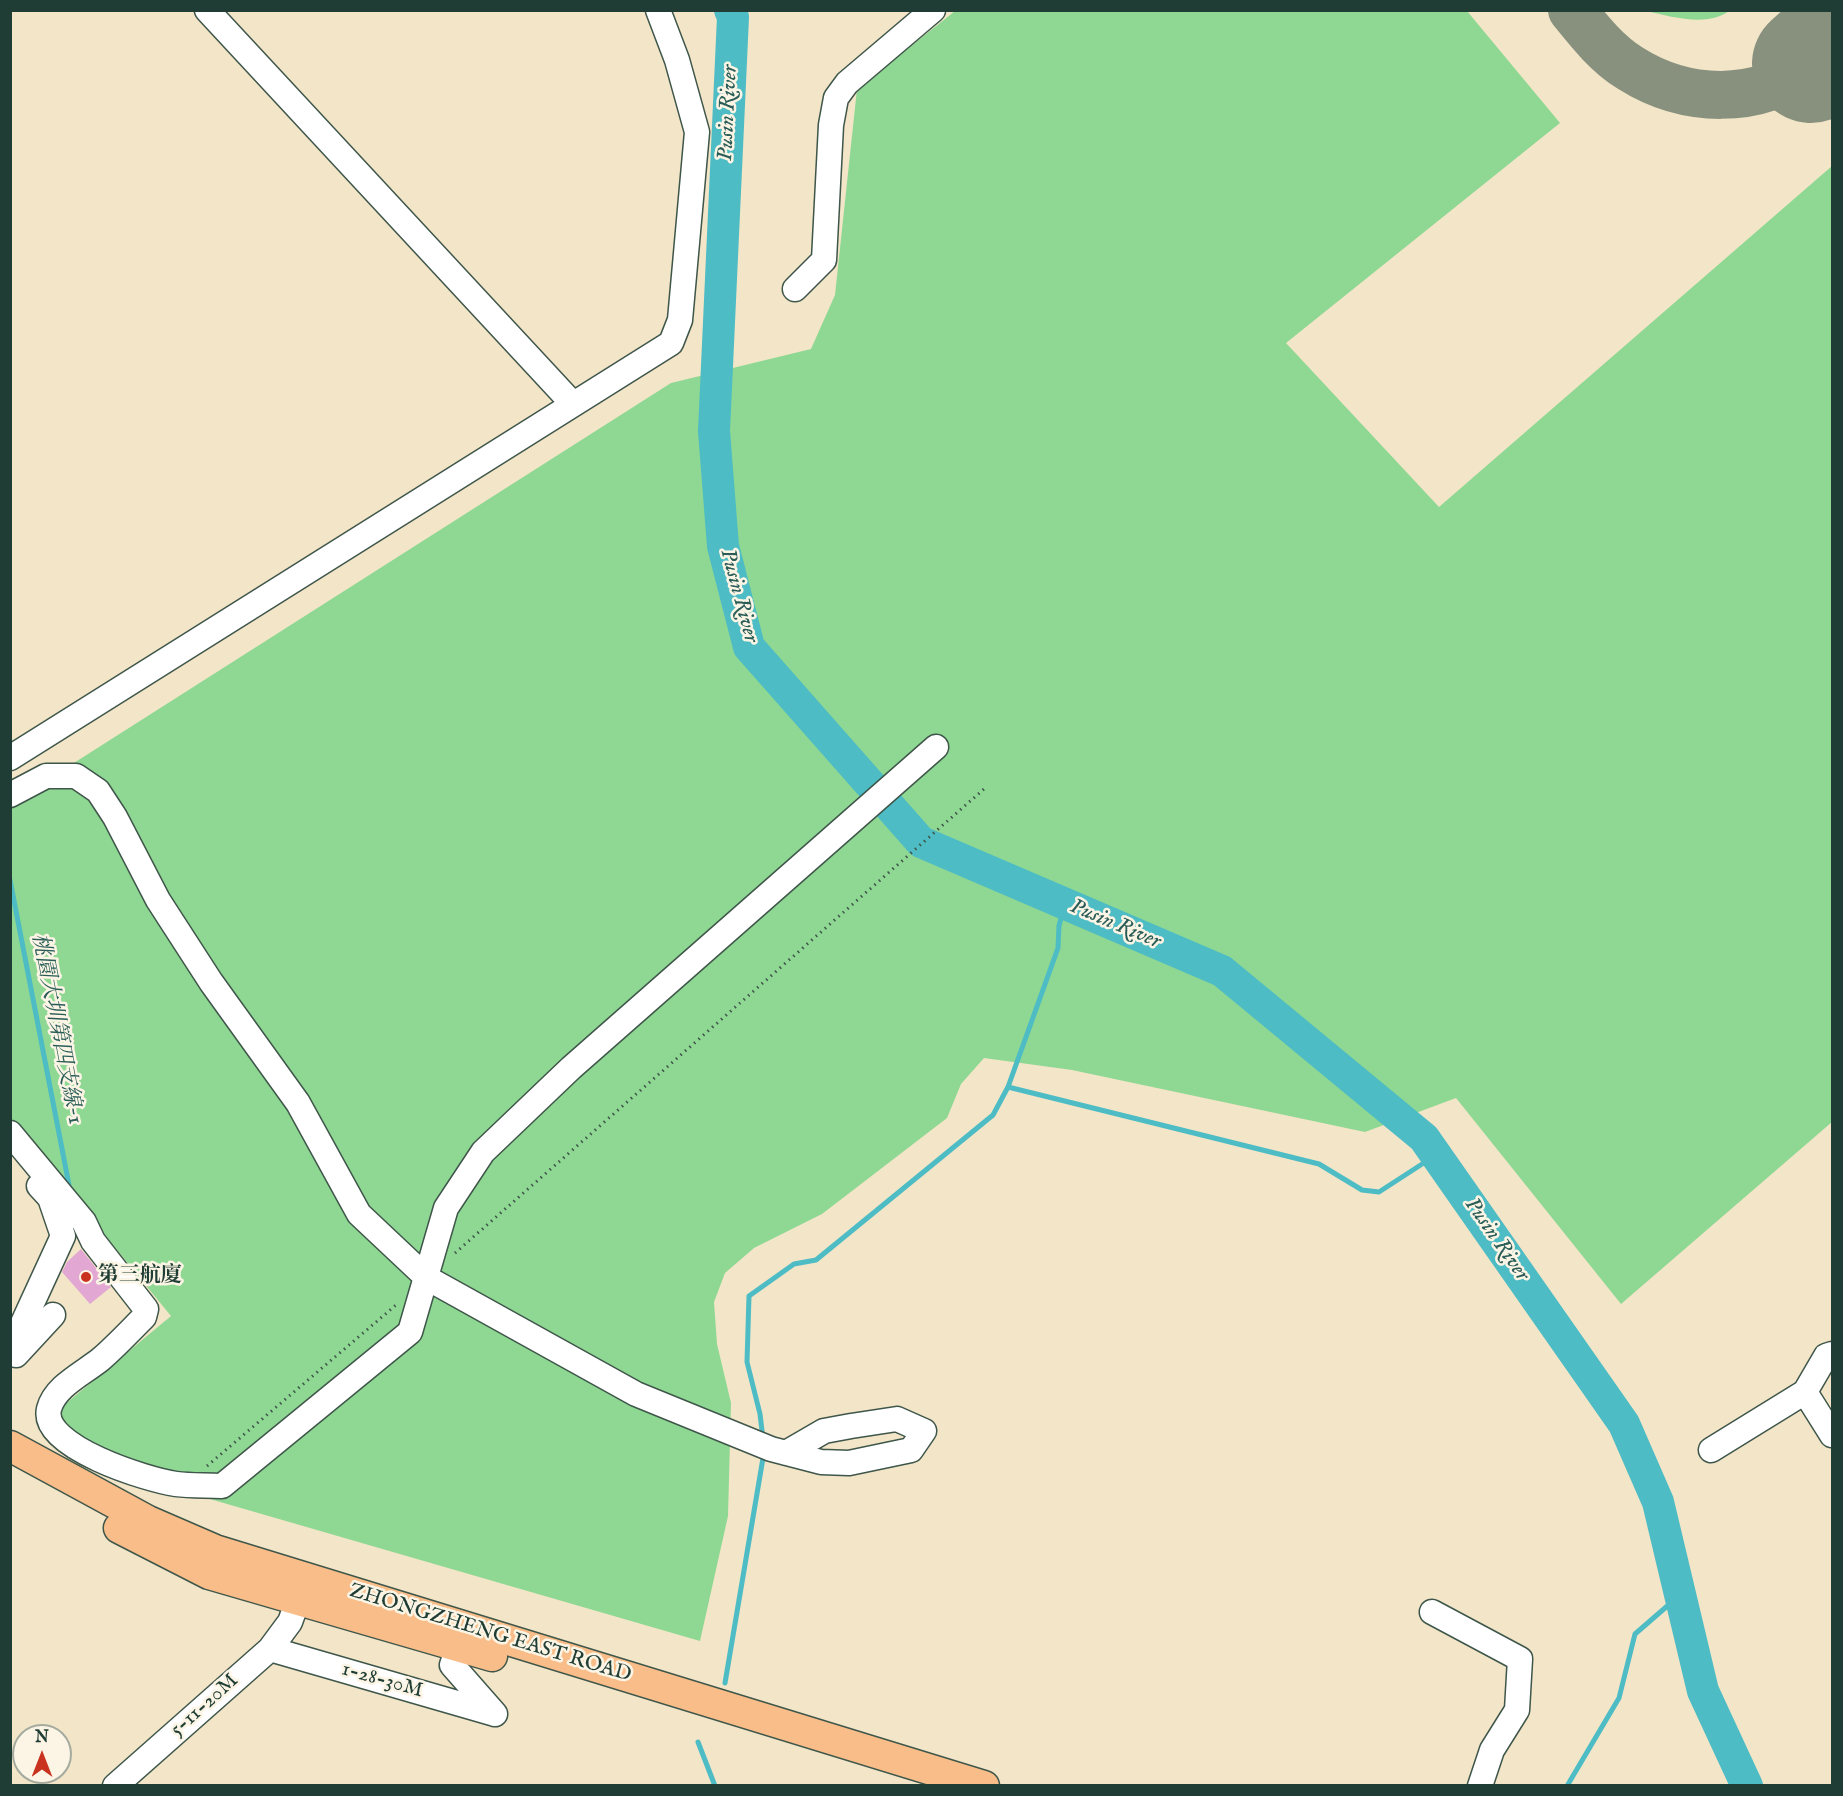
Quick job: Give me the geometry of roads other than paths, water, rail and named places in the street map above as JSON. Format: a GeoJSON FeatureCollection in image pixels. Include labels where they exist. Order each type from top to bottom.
{"type":"FeatureCollection","features":[{"type":"Feature","properties":{"kind":"main road","name":"ZHONGZHENG EAST ROAD"},"geometry":{"type":"LineString","coordinates":[[10,1446],[148,1521],[215,1550],[462,1636],[921,1785]]}},
{"type":"Feature","properties":{"kind":"main road","name":"ZHONGZHENG EAST ROAD"},"geometry":{"type":"LineString","coordinates":[[10,1469],[208,1574],[294,1611],[462,1636],[984,1785]]}},
{"type":"Feature","properties":{"kind":"street"},"geometry":{"type":"LineString","coordinates":[[207,10],[572,403]]}},
{"type":"Feature","properties":{"kind":"street"},"geometry":{"type":"LineString","coordinates":[[10,758],[572,403],[671,343],[680,320],[697,132],[677,60],[658,10]]}},
{"type":"Feature","properties":{"kind":"street"},"geometry":{"type":"LineString","coordinates":[[795,289],[824,260],[831,125],[836,98],[847,83],[933,10]]}},
{"type":"Feature","properties":{"kind":"street"},"geometry":{"type":"LineString","coordinates":[[10,1133],[84,1222],[93,1241],[146,1309],[144,1317],[102,1358],[58,1392],[49,1411],[53,1429],[71,1444],[115,1468],[174,1484],[222,1486],[410,1332],[446,1208],[483,1152],[571,1068],[845,825],[932,752]]}},
{"type":"Feature","properties":{"kind":"street"},"geometry":{"type":"LineString","coordinates":[[10,795],[46,776],[76,777],[98,791],[158,900],[212,982],[287,1084],[359,1214],[427,1278],[636,1394],[732,1435],[786,1453]]}},
{"type":"Feature","properties":{"kind":"street"},"geometry":{"type":"LineString","coordinates":[[10,1156],[50,1198],[63,1236],[10,1352]]}},
{"type":"Feature","properties":{"kind":"street"},"geometry":{"type":"LineString","coordinates":[[10,1362],[52,1316]]}},
{"type":"Feature","properties":{"kind":"street"},"geometry":{"type":"LineString","coordinates":[[1711,1450],[1805,1392],[1826,1356],[1833,1354]]}},
{"type":"Feature","properties":{"kind":"street"},"geometry":{"type":"LineString","coordinates":[[1805,1392],[1833,1435]]}},
{"type":"Feature","properties":{"kind":"street","name":"5-11-20M"},"geometry":{"type":"LineString","coordinates":[[115,1785],[270,1648],[294,1611]]}},
{"type":"Feature","properties":{"kind":"street"},"geometry":{"type":"LineString","coordinates":[[1432,1612],[1520,1659],[1517,1710],[1492,1750],[1480,1785]]}},
{"type":"Feature","properties":{"kind":"street","name":"1-28-30M"},"geometry":{"type":"LineString","coordinates":[[270,1648],[495,1714],[452,1665],[462,1636]]}},
{"type":"Feature","properties":{"kind":"waterway","name":"Pusin River"},"geometry":{"type":"LineString","coordinates":[[730,10],[733,17],[714,431],[723,546],[749,647],[921,842],[1222,971],[1424,1138],[1624,1424],[1658,1502],[1703,1691],[1747,1786]]}},
{"type":"Feature","properties":{"kind":"waterway","name":"桃園大圳第四支線-1"},"geometry":{"type":"LineString","coordinates":[[10,880],[69,1185]]}},
{"type":"Feature","properties":{"kind":"waterway"},"geometry":{"type":"LineString","coordinates":[[763,1439],[760,1414],[747,1362],[749,1296],[794,1264],[816,1260],[993,1115],[1008,1087],[1058,948],[1059,926],[1065,903]]}},
{"type":"Feature","properties":{"kind":"waterway"},"geometry":{"type":"LineString","coordinates":[[1008,1087],[1319,1164],[1362,1190],[1379,1192],[1436,1155]]}},
{"type":"Feature","properties":{"kind":"waterway"},"geometry":{"type":"LineString","coordinates":[[725,1683],[763,1458]]}},
{"type":"Feature","properties":{"kind":"waterway"},"geometry":{"type":"LineString","coordinates":[[1567,1786],[1619,1698],[1635,1634],[1680,1595]]}},
{"type":"Feature","properties":{"kind":"waterway"},"geometry":{"type":"LineString","coordinates":[[698,1742],[715,1786]]}},
{"type":"Feature","properties":{"kind":"place","name":"第三航廈"},"geometry":{"type":"Point","coordinates":[86,1277]}}]}
